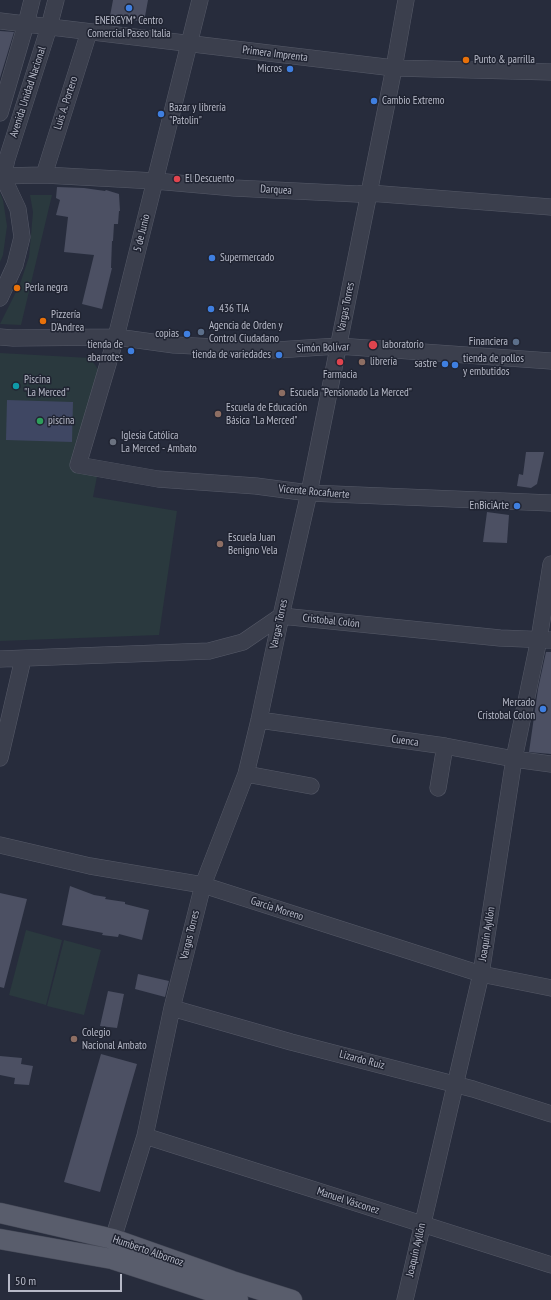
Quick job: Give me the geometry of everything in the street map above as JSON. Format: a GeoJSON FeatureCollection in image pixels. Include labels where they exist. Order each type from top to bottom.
{"type":"FeatureCollection","features":[{"type":"Feature","properties":{"kind":"main road","name":"Humberto Albornoz"},"geometry":{"type":"LineString","coordinates":[[0,1213],[113,1238],[232,1281],[292,1300]]}},
{"type":"Feature","properties":{"kind":"main road","name":"Humberto Albornoz"},"geometry":{"type":"LineString","coordinates":[[0,1238],[112,1259],[238,1300]]}},
{"type":"Feature","properties":{"kind":"street","name":"Avenida Unidad Nacional"},"geometry":{"type":"LineString","coordinates":[[0,113],[32,0]]}},
{"type":"Feature","properties":{"kind":"street","name":"Avenida Unidad Nacional"},"geometry":{"type":"LineString","coordinates":[[2,176],[49,27],[56,0]]}},
{"type":"Feature","properties":{"kind":"street","name":"5 de Junio"},"geometry":{"type":"LineString","coordinates":[[78,465],[116,338],[200,0]]}},
{"type":"Feature","properties":{"kind":"street","name":"Vargas Torres"},"geometry":{"type":"LineString","coordinates":[[112,1259],[113,1238],[145,1136],[172,1008],[203,886],[246,774],[259,720],[309,493],[394,68],[406,0]]}},
{"type":"Feature","properties":{"kind":"street","name":"Primera Imprenta"},"geometry":{"type":"LineString","coordinates":[[0,21],[394,68],[551,72]]}},
{"type":"Feature","properties":{"kind":"street","name":"Luis A. Portero"},"geometry":{"type":"LineString","coordinates":[[44,174],[89,32]]}},
{"type":"Feature","properties":{"kind":"street","name":"Darquea"},"geometry":{"type":"LineString","coordinates":[[2,176],[44,174],[234,188],[357,194],[369,193],[551,207]]}},
{"type":"Feature","properties":{"kind":"street"},"geometry":{"type":"LineString","coordinates":[[0,298],[15,265],[22,237],[18,209],[2,176]]}},
{"type":"Feature","properties":{"kind":"street","name":"Simón Bolívar"},"geometry":{"type":"LineString","coordinates":[[0,337],[116,338],[174,345],[278,350],[338,346],[551,361]]}},
{"type":"Feature","properties":{"kind":"street","name":"Vicente Rocafuerte"},"geometry":{"type":"LineString","coordinates":[[78,465],[158,479],[256,486],[309,493],[551,503]]}},
{"type":"Feature","properties":{"kind":"street","name":"Joaquín Ayllón"},"geometry":{"type":"LineString","coordinates":[[405,1300],[481,974],[514,759],[545,639],[551,564]]}},
{"type":"Feature","properties":{"kind":"street"},"geometry":{"type":"LineString","coordinates":[[0,659],[209,651],[243,642],[281,616]]}},
{"type":"Feature","properties":{"kind":"street","name":"Cristobal Colón"},"geometry":{"type":"LineString","coordinates":[[281,616],[500,638],[545,639]]}},
{"type":"Feature","properties":{"kind":"street"},"geometry":{"type":"LineString","coordinates":[[0,758],[23,659]]}},
{"type":"Feature","properties":{"kind":"street","name":"Cuenca"},"geometry":{"type":"LineString","coordinates":[[259,720],[445,746],[514,759],[551,764]]}},
{"type":"Feature","properties":{"kind":"street"},"geometry":{"type":"LineString","coordinates":[[438,788],[445,746]]}},
{"type":"Feature","properties":{"kind":"street"},"geometry":{"type":"LineString","coordinates":[[246,774],[311,786]]}},
{"type":"Feature","properties":{"kind":"street","name":"García Moreno"},"geometry":{"type":"LineString","coordinates":[[0,845],[90,866],[203,886],[481,974],[551,988]]}},
{"type":"Feature","properties":{"kind":"street","name":"Lizardo Ruiz"},"geometry":{"type":"LineString","coordinates":[[172,1008],[291,1042],[456,1085],[551,1114]]}},
{"type":"Feature","properties":{"kind":"street","name":"Manuel Vásconez"},"geometry":{"type":"LineString","coordinates":[[145,1136],[551,1265]]}},
{"type":"Feature","properties":{"kind":"shaded area"},"geometry":{"type":"Polygon","coordinates":[[[0,193],[3,200],[7,226],[3,255],[0,262],[0,193]]]}},
{"type":"Feature","properties":{"kind":"shaded area"},"geometry":{"type":"Polygon","coordinates":[[[30,195],[52,195],[21,325],[0,324],[20,284],[29,257],[33,212],[30,195]]]}},
{"type":"Feature","properties":{"kind":"shaded area"},"geometry":{"type":"Polygon","coordinates":[[[0,353],[90,358],[106,380],[87,464],[99,466],[93,497],[177,511],[159,635],[0,641],[0,353]]]}},
{"type":"Feature","properties":{"kind":"shaded area"},"geometry":{"type":"Polygon","coordinates":[[[26,930],[62,940],[46,1005],[9,995],[26,930]]]}},
{"type":"Feature","properties":{"kind":"shaded area"},"geometry":{"type":"Polygon","coordinates":[[[64,940],[101,950],[84,1015],[47,1006],[64,940]]]}},
{"type":"Feature","properties":{"kind":"water","name":"piscina"},"geometry":{"type":"Polygon","coordinates":[[[7,400],[73,402],[72,442],[6,440],[7,400]]]}},
{"type":"Feature","properties":{"kind":"building","name":"ENERGYM* Centro Comercial Paseo Italia"},"geometry":{"type":"Polygon","coordinates":[[[113,0],[148,0],[144,22],[110,16],[113,0]]]}},
{"type":"Feature","properties":{"kind":"building"},"geometry":{"type":"Polygon","coordinates":[[[0,31],[14,32],[0,78],[0,31]]]}},
{"type":"Feature","properties":{"kind":"building"},"geometry":{"type":"Polygon","coordinates":[[[57,187],[106,190],[119,194],[120,211],[118,224],[114,224],[112,241],[112,268],[102,309],[82,304],[94,255],[64,252],[68,217],[56,215],[60,200],[56,198],[57,187]]]}},
{"type":"Feature","properties":{"kind":"building"},"geometry":{"type":"Polygon","coordinates":[[[526,452],[544,452],[537,484],[531,488],[517,486],[519,474],[523,475],[526,452]]]}},
{"type":"Feature","properties":{"kind":"building"},"geometry":{"type":"Polygon","coordinates":[[[487,512],[509,515],[507,543],[483,542],[487,512]]]}},
{"type":"Feature","properties":{"kind":"building","name":"Mercado Cristobal Colon"},"geometry":{"type":"Polygon","coordinates":[[[546,652],[551,652],[551,754],[529,752],[538,689],[546,652]]]}},
{"type":"Feature","properties":{"kind":"building"},"geometry":{"type":"Polygon","coordinates":[[[70,886],[94,895],[106,897],[105,899],[125,902],[125,904],[149,910],[142,940],[119,934],[118,937],[102,935],[103,933],[62,925],[70,886]]]}},
{"type":"Feature","properties":{"kind":"building"},"geometry":{"type":"Polygon","coordinates":[[[0,893],[27,899],[4,988],[0,987],[0,893]]]}},
{"type":"Feature","properties":{"kind":"building"},"geometry":{"type":"Polygon","coordinates":[[[138,974],[169,981],[165,997],[135,989],[138,974]]]}},
{"type":"Feature","properties":{"kind":"building"},"geometry":{"type":"Polygon","coordinates":[[[108,991],[124,994],[117,1028],[100,1026],[108,991]]]}},
{"type":"Feature","properties":{"kind":"building"},"geometry":{"type":"Polygon","coordinates":[[[101,1054],[137,1064],[100,1192],[64,1182],[101,1054]]]}},
{"type":"Feature","properties":{"kind":"building"},"geometry":{"type":"Polygon","coordinates":[[[0,1056],[22,1058],[21,1064],[33,1066],[29,1085],[14,1084],[15,1078],[0,1075],[0,1056]]]}},
{"type":"Feature","properties":{"kind":"place","name":"ENERGYM* Centro Comercial Paseo Italia"},"geometry":{"type":"Point","coordinates":[129,8]}},
{"type":"Feature","properties":{"kind":"place","name":"Punto & parrilla"},"geometry":{"type":"Point","coordinates":[466,60]}},
{"type":"Feature","properties":{"kind":"place","name":"Micros"},"geometry":{"type":"Point","coordinates":[290,69]}},
{"type":"Feature","properties":{"kind":"place","name":"Cambio Extremo"},"geometry":{"type":"Point","coordinates":[374,101]}},
{"type":"Feature","properties":{"kind":"place","name":"Bazar y librería \"Patolin\""},"geometry":{"type":"Point","coordinates":[161,114]}},
{"type":"Feature","properties":{"kind":"place","name":"El Descuento"},"geometry":{"type":"Point","coordinates":[177,179]}},
{"type":"Feature","properties":{"kind":"place","name":"Supermercado"},"geometry":{"type":"Point","coordinates":[212,258]}},
{"type":"Feature","properties":{"kind":"place","name":"Perla negra"},"geometry":{"type":"Point","coordinates":[17,288]}},
{"type":"Feature","properties":{"kind":"place","name":"436 TIA"},"geometry":{"type":"Point","coordinates":[211,309]}},
{"type":"Feature","properties":{"kind":"place","name":"Pizzería D'Andrea"},"geometry":{"type":"Point","coordinates":[43,321]}},
{"type":"Feature","properties":{"kind":"place","name":"Agencia de Orden y Control Ciudadano"},"geometry":{"type":"Point","coordinates":[201,332]}},
{"type":"Feature","properties":{"kind":"place","name":"copias"},"geometry":{"type":"Point","coordinates":[187,334]}},
{"type":"Feature","properties":{"kind":"place","name":"Financiera"},"geometry":{"type":"Point","coordinates":[516,342]}},
{"type":"Feature","properties":{"kind":"place","name":"laboratorio"},"geometry":{"type":"Point","coordinates":[373,345]}},
{"type":"Feature","properties":{"kind":"place","name":"tienda de abarrotes"},"geometry":{"type":"Point","coordinates":[131,351]}},
{"type":"Feature","properties":{"kind":"place","name":"tienda de variedades"},"geometry":{"type":"Point","coordinates":[279,355]}},
{"type":"Feature","properties":{"kind":"place","name":"Farmacia"},"geometry":{"type":"Point","coordinates":[340,362]}},
{"type":"Feature","properties":{"kind":"place","name":"librería"},"geometry":{"type":"Point","coordinates":[362,362]}},
{"type":"Feature","properties":{"kind":"place","name":"sastre"},"geometry":{"type":"Point","coordinates":[445,364]}},
{"type":"Feature","properties":{"kind":"place","name":"tienda de pollos y embutidos"},"geometry":{"type":"Point","coordinates":[455,365]}},
{"type":"Feature","properties":{"kind":"place","name":"Piscina \"La Merced\""},"geometry":{"type":"Point","coordinates":[16,386]}},
{"type":"Feature","properties":{"kind":"place","name":"Escuela \"Pensionado La Merced\""},"geometry":{"type":"Point","coordinates":[282,393]}},
{"type":"Feature","properties":{"kind":"place","name":"Escuela de Educación Básica \"La Merced\""},"geometry":{"type":"Point","coordinates":[218,414]}},
{"type":"Feature","properties":{"kind":"place","name":"piscina"},"geometry":{"type":"Point","coordinates":[40,421]}},
{"type":"Feature","properties":{"kind":"place","name":"Iglesia Católica La Merced - Ambato"},"geometry":{"type":"Point","coordinates":[113,442]}},
{"type":"Feature","properties":{"kind":"place","name":"EnBiciArte"},"geometry":{"type":"Point","coordinates":[517,506]}},
{"type":"Feature","properties":{"kind":"place","name":"Escuela Juan Benigno Vela"},"geometry":{"type":"Point","coordinates":[220,544]}},
{"type":"Feature","properties":{"kind":"place","name":"Mercado Cristobal Colon"},"geometry":{"type":"Point","coordinates":[543,709]}},
{"type":"Feature","properties":{"kind":"place","name":"Colegio Nacional Ambato"},"geometry":{"type":"Point","coordinates":[74,1039]}}]}
